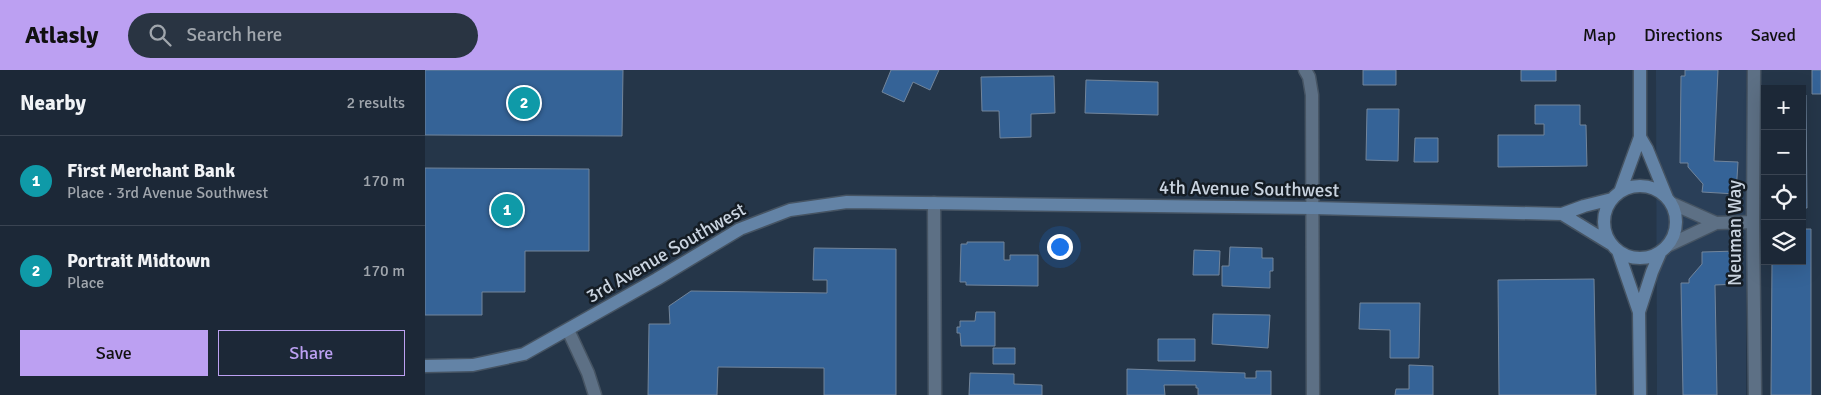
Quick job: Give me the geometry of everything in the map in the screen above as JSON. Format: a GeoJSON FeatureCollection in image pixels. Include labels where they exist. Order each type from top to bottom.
{"type":"FeatureCollection","features":[{"type":"Feature","properties":{"kind":"street"},"geometry":{"type":"LineString","coordinates":[[1305,70],[1309,77],[1312,96],[1313,395]]}},
{"type":"Feature","properties":{"kind":"street"},"geometry":{"type":"LineString","coordinates":[[1639,312],[1615,248],[1606,234],[1604,222],[1606,210],[1616,196],[1640,136],[1640,70]]}},
{"type":"Feature","properties":{"kind":"street","name":"Neuman Way"},"geometry":{"type":"LineString","coordinates":[[1754,70],[1755,395]]}},
{"type":"Feature","properties":{"kind":"street"},"geometry":{"type":"LineString","coordinates":[[1640,136],[1674,211],[1675,229],[1652,272],[1639,312],[1640,395]]}},
{"type":"Feature","properties":{"kind":"street"},"geometry":{"type":"LineString","coordinates":[[1616,196],[1626,188],[1641,186],[1655,189],[1669,200],[1716,223]]}},
{"type":"Feature","properties":{"kind":"street","name":"4th Avenue Southwest"},"geometry":{"type":"LineString","coordinates":[[934,203],[1313,208],[1562,214],[1616,196]]}},
{"type":"Feature","properties":{"kind":"street","name":"3rd Avenue Southwest"},"geometry":{"type":"LineString","coordinates":[[425,366],[473,365],[523,354],[657,279],[740,229],[772,216],[798,209],[847,202],[934,203]]}},
{"type":"Feature","properties":{"kind":"street"},"geometry":{"type":"LineString","coordinates":[[934,203],[935,395]]}},
{"type":"Feature","properties":{"kind":"street"},"geometry":{"type":"LineString","coordinates":[[1562,214],[1615,248],[1635,258],[1645,258],[1716,223],[1753,222]]}},
{"type":"Feature","properties":{"kind":"street"},"geometry":{"type":"LineString","coordinates":[[568,330],[588,373],[595,395]]}},
{"type":"Feature","properties":{"kind":"shaded area"},"geometry":{"type":"Polygon","coordinates":[[[1656,70],[1746,70],[1746,395],[1657,395],[1656,70]]]}},
{"type":"Feature","properties":{"kind":"building"},"geometry":{"type":"Polygon","coordinates":[[[425,70],[623,70],[622,136],[425,135],[425,70]]]}},
{"type":"Feature","properties":{"kind":"building"},"geometry":{"type":"Polygon","coordinates":[[[891,70],[939,70],[930,90],[913,82],[904,102],[882,92],[891,70]]]}},
{"type":"Feature","properties":{"kind":"building"},"geometry":{"type":"Polygon","coordinates":[[[1363,70],[1396,70],[1396,85],[1363,85],[1363,70]]]}},
{"type":"Feature","properties":{"kind":"building"},"geometry":{"type":"Polygon","coordinates":[[[1521,70],[1556,70],[1556,81],[1521,81],[1521,70]]]}},
{"type":"Feature","properties":{"kind":"building"},"geometry":{"type":"Polygon","coordinates":[[[1685,70],[1718,70],[1714,161],[1738,162],[1736,194],[1702,192],[1703,184],[1688,167],[1688,163],[1680,163],[1681,76],[1685,76],[1685,70]]]}},
{"type":"Feature","properties":{"kind":"building"},"geometry":{"type":"Polygon","coordinates":[[[1812,70],[1821,70],[1821,94],[1812,94],[1812,70]]]}},
{"type":"Feature","properties":{"kind":"building"},"geometry":{"type":"Polygon","coordinates":[[[1054,76],[1055,113],[1031,114],[1031,137],[1000,138],[999,111],[982,111],[981,77],[1054,76]]]}},
{"type":"Feature","properties":{"kind":"building"},"geometry":{"type":"Polygon","coordinates":[[[1086,80],[1158,82],[1158,115],[1085,113],[1086,80]]]}},
{"type":"Feature","properties":{"kind":"building"},"geometry":{"type":"Polygon","coordinates":[[[1806,95],[1807,208],[1806,208],[1806,95]]]}},
{"type":"Feature","properties":{"kind":"building"},"geometry":{"type":"Polygon","coordinates":[[[1535,105],[1580,105],[1580,125],[1586,125],[1587,166],[1498,167],[1498,135],[1544,135],[1544,124],[1535,124],[1535,105]]]}},
{"type":"Feature","properties":{"kind":"building"},"geometry":{"type":"Polygon","coordinates":[[[1367,109],[1399,109],[1398,161],[1366,160],[1367,109]]]}},
{"type":"Feature","properties":{"kind":"building"},"geometry":{"type":"Polygon","coordinates":[[[1415,138],[1438,138],[1438,162],[1414,162],[1415,138]]]}},
{"type":"Feature","properties":{"kind":"building"},"geometry":{"type":"Polygon","coordinates":[[[425,168],[589,169],[589,251],[525,251],[525,292],[482,292],[482,315],[425,315],[425,168]]]}},
{"type":"Feature","properties":{"kind":"building"},"geometry":{"type":"Polygon","coordinates":[[[1806,229],[1811,229],[1811,395],[1771,395],[1772,265],[1806,265],[1806,229]]]}},
{"type":"Feature","properties":{"kind":"building"},"geometry":{"type":"Polygon","coordinates":[[[967,242],[1004,242],[1004,260],[1010,260],[1010,255],[1038,255],[1038,286],[966,285],[966,282],[960,282],[961,244],[967,244],[967,242]]]}},
{"type":"Feature","properties":{"kind":"building"},"geometry":{"type":"Polygon","coordinates":[[[1230,247],[1262,248],[1262,258],[1273,258],[1273,271],[1270,271],[1270,288],[1222,286],[1222,266],[1229,266],[1230,247]]]}},
{"type":"Feature","properties":{"kind":"building"},"geometry":{"type":"Polygon","coordinates":[[[814,248],[896,249],[896,395],[824,395],[824,368],[718,367],[717,395],[648,395],[649,324],[670,324],[669,306],[691,291],[827,293],[827,280],[813,280],[814,248]]]}},
{"type":"Feature","properties":{"kind":"building"},"geometry":{"type":"Polygon","coordinates":[[[1194,250],[1220,251],[1219,275],[1193,275],[1194,250]]]}},
{"type":"Feature","properties":{"kind":"building"},"geometry":{"type":"Polygon","coordinates":[[[1737,251],[1738,284],[1715,285],[1717,395],[1683,395],[1681,283],[1689,283],[1689,279],[1702,264],[1702,252],[1737,251]]]}},
{"type":"Feature","properties":{"kind":"building"},"geometry":{"type":"Polygon","coordinates":[[[1594,279],[1596,395],[1499,395],[1498,280],[1594,279]]]}},
{"type":"Feature","properties":{"kind":"building"},"geometry":{"type":"Polygon","coordinates":[[[1360,303],[1420,303],[1419,358],[1390,358],[1390,330],[1359,329],[1360,303]]]}},
{"type":"Feature","properties":{"kind":"building"},"geometry":{"type":"Polygon","coordinates":[[[976,312],[995,312],[995,346],[961,346],[960,333],[957,333],[957,327],[960,327],[960,321],[975,321],[976,312]]]}},
{"type":"Feature","properties":{"kind":"building"},"geometry":{"type":"Polygon","coordinates":[[[1213,314],[1270,315],[1268,348],[1212,344],[1213,314]]]}},
{"type":"Feature","properties":{"kind":"building"},"geometry":{"type":"Polygon","coordinates":[[[1158,339],[1195,339],[1195,361],[1158,361],[1158,339]]]}},
{"type":"Feature","properties":{"kind":"building"},"geometry":{"type":"Polygon","coordinates":[[[993,348],[1015,348],[1015,364],[993,364],[993,348]]]}},
{"type":"Feature","properties":{"kind":"building"},"geometry":{"type":"Polygon","coordinates":[[[1409,365],[1433,366],[1433,395],[1395,395],[1396,389],[1409,389],[1409,365]]]}},
{"type":"Feature","properties":{"kind":"building"},"geometry":{"type":"Polygon","coordinates":[[[1127,369],[1245,373],[1245,378],[1256,378],[1256,371],[1271,371],[1271,395],[1198,395],[1196,385],[1164,385],[1165,395],[1127,395],[1127,369]]]}},
{"type":"Feature","properties":{"kind":"building"},"geometry":{"type":"Polygon","coordinates":[[[970,373],[1014,374],[1014,384],[1042,385],[1042,395],[969,395],[970,373]]]}},
{"type":"Feature","properties":{"kind":"place","name":"Portrait Midtown"},"geometry":{"type":"Point","coordinates":[524,103]}},
{"type":"Feature","properties":{"kind":"place","name":"First Merchant Bank"},"geometry":{"type":"Point","coordinates":[507,210]}}]}
